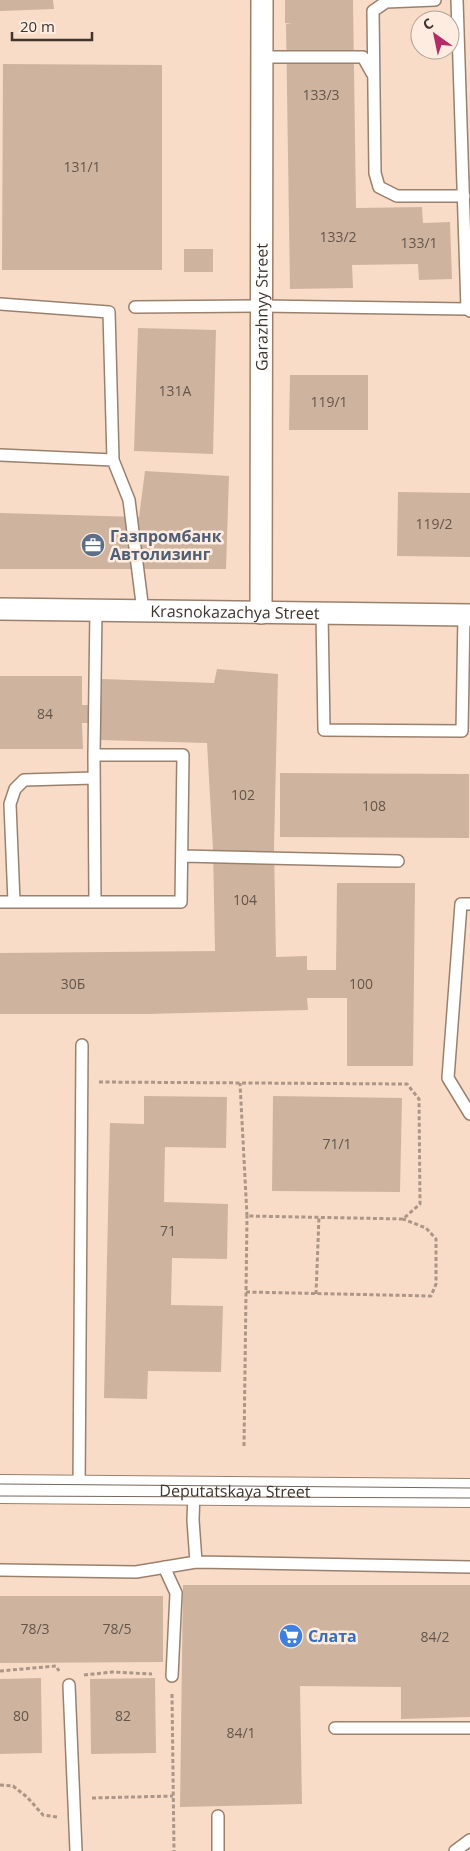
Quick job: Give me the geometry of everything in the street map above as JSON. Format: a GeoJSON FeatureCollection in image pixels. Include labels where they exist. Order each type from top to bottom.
{"type":"FeatureCollection","features":[{"type":"Feature","properties":{"kind":"main road","name":"Deputatskaya Street"},"geometry":{"type":"LineString","coordinates":[[0,1489],[470,1493]]}},
{"type":"Feature","properties":{"kind":"street","name":"Garazhnyy Street"},"geometry":{"type":"LineString","coordinates":[[261,613],[262,0]]}},
{"type":"Feature","properties":{"kind":"street","name":"Krasnokazachya Street"},"geometry":{"type":"LineString","coordinates":[[0,609],[467,615]]}},
{"type":"Feature","properties":{"kind":"lane"},"geometry":{"type":"LineString","coordinates":[[435,0],[386,2],[372,11],[375,173],[379,187],[397,196],[464,196]]}},
{"type":"Feature","properties":{"kind":"lane"},"geometry":{"type":"LineString","coordinates":[[134,307],[261,306],[468,310],[458,0]]}},
{"type":"Feature","properties":{"kind":"lane"},"geometry":{"type":"LineString","coordinates":[[261,57],[363,57],[373,75]]}},
{"type":"Feature","properties":{"kind":"lane"},"geometry":{"type":"LineString","coordinates":[[0,304],[109,312],[114,460],[130,500],[143,611]]}},
{"type":"Feature","properties":{"kind":"lane"},"geometry":{"type":"LineString","coordinates":[[0,456],[114,460]]}},
{"type":"Feature","properties":{"kind":"lane"},"geometry":{"type":"LineString","coordinates":[[95,901],[94,755],[96,610]]}},
{"type":"Feature","properties":{"kind":"lane"},"geometry":{"type":"LineString","coordinates":[[322,613],[324,730],[462,731],[467,615]]}},
{"type":"Feature","properties":{"kind":"lane"},"geometry":{"type":"LineString","coordinates":[[0,902],[181,902],[183,755],[94,755]]}},
{"type":"Feature","properties":{"kind":"lane"},"geometry":{"type":"LineString","coordinates":[[14,902],[10,804],[16,789],[24,780],[94,778]]}},
{"type":"Feature","properties":{"kind":"lane"},"geometry":{"type":"LineString","coordinates":[[182,856],[398,861]]}},
{"type":"Feature","properties":{"kind":"lane"},"geometry":{"type":"LineString","coordinates":[[470,904],[461,904],[448,1078],[470,1114]]}},
{"type":"Feature","properties":{"kind":"lane"},"geometry":{"type":"LineString","coordinates":[[79,1490],[82,1045]]}},
{"type":"Feature","properties":{"kind":"lane"},"geometry":{"type":"LineString","coordinates":[[194,1491],[193,1520],[196,1562]]}},
{"type":"Feature","properties":{"kind":"lane"},"geometry":{"type":"LineString","coordinates":[[0,1570],[136,1572],[196,1562],[470,1567]]}},
{"type":"Feature","properties":{"kind":"lane"},"geometry":{"type":"LineString","coordinates":[[164,1567],[176,1593],[172,1676]]}},
{"type":"Feature","properties":{"kind":"lane"},"geometry":{"type":"LineString","coordinates":[[69,1685],[76,1851]]}},
{"type":"Feature","properties":{"kind":"lane"},"geometry":{"type":"LineString","coordinates":[[335,1728],[470,1728]]}},
{"type":"Feature","properties":{"kind":"lane"},"geometry":{"type":"LineString","coordinates":[[218,1816],[218,1851]]}},
{"type":"Feature","properties":{"kind":"lane"},"geometry":{"type":"LineString","coordinates":[[455,1851],[470,1840]]}},
{"type":"Feature","properties":{"kind":"path"},"geometry":{"type":"LineString","coordinates":[[81,1082],[407,1084],[419,1099],[420,1204],[403,1219]]}},
{"type":"Feature","properties":{"kind":"path"},"geometry":{"type":"LineString","coordinates":[[240,1083],[247,1216],[244,1446]]}},
{"type":"Feature","properties":{"kind":"path"},"geometry":{"type":"LineString","coordinates":[[246,1292],[431,1296],[436,1284],[436,1239],[426,1228],[403,1219],[247,1216]]}},
{"type":"Feature","properties":{"kind":"path"},"geometry":{"type":"LineString","coordinates":[[316,1294],[319,1217]]}},
{"type":"Feature","properties":{"kind":"path"},"geometry":{"type":"LineString","coordinates":[[172,1676],[174,1851]]}},
{"type":"Feature","properties":{"kind":"path"},"geometry":{"type":"LineString","coordinates":[[0,1786],[14,1786],[43,1815],[75,1820]]}},
{"type":"Feature","properties":{"kind":"path"},"geometry":{"type":"LineString","coordinates":[[74,1798],[173,1796]]}},
{"type":"Feature","properties":{"kind":"building"},"geometry":{"type":"Polygon","coordinates":[[[0,0],[53,0],[54,9],[0,11],[0,0]]]}},
{"type":"Feature","properties":{"kind":"building"},"geometry":{"type":"Polygon","coordinates":[[[285,0],[353,0],[356,208],[422,207],[423,223],[450,222],[452,279],[419,280],[418,264],[352,265],[353,288],[290,289],[286,24],[292,24],[285,23],[285,0]]]}},
{"type":"Feature","properties":{"kind":"building"},"geometry":{"type":"Polygon","coordinates":[[[3,64],[162,65],[162,270],[2,270],[3,64]]]}},
{"type":"Feature","properties":{"kind":"building"},"geometry":{"type":"Polygon","coordinates":[[[184,249],[213,249],[213,272],[184,272],[184,249]]]}},
{"type":"Feature","properties":{"kind":"building"},"geometry":{"type":"Polygon","coordinates":[[[138,328],[216,330],[213,454],[134,451],[138,328]]]}},
{"type":"Feature","properties":{"kind":"building"},"geometry":{"type":"Polygon","coordinates":[[[290,375],[368,375],[368,430],[289,430],[290,375]]]}},
{"type":"Feature","properties":{"kind":"building"},"geometry":{"type":"Polygon","coordinates":[[[145,471],[229,476],[226,569],[0,569],[0,513],[139,517],[145,471]]]}},
{"type":"Feature","properties":{"kind":"building"},"geometry":{"type":"Polygon","coordinates":[[[398,492],[470,493],[470,557],[397,556],[398,492]]]}},
{"type":"Feature","properties":{"kind":"building"},"geometry":{"type":"Polygon","coordinates":[[[217,669],[278,674],[274,847],[276,957],[307,956],[307,970],[336,970],[337,883],[415,883],[413,1066],[347,1066],[347,998],[307,998],[308,1010],[147,1014],[0,1014],[0,953],[215,951],[213,849],[207,743],[100,740],[102,679],[214,683],[217,669]]]}},
{"type":"Feature","properties":{"kind":"building"},"geometry":{"type":"Polygon","coordinates":[[[0,676],[82,676],[82,705],[90,705],[91,723],[82,723],[83,749],[0,749],[0,676]]]}},
{"type":"Feature","properties":{"kind":"building"},"geometry":{"type":"Polygon","coordinates":[[[280,773],[469,774],[469,838],[280,837],[280,773]]]}},
{"type":"Feature","properties":{"kind":"building"},"geometry":{"type":"Polygon","coordinates":[[[144,1096],[227,1097],[226,1148],[165,1147],[164,1202],[228,1204],[227,1259],[172,1258],[171,1305],[223,1306],[221,1372],[148,1371],[147,1399],[104,1398],[110,1123],[144,1124],[144,1096]]]}},
{"type":"Feature","properties":{"kind":"building"},"geometry":{"type":"Polygon","coordinates":[[[273,1096],[402,1098],[400,1192],[272,1191],[273,1096]]]}},
{"type":"Feature","properties":{"kind":"building"},"geometry":{"type":"Polygon","coordinates":[[[183,1585],[470,1585],[470,1717],[401,1719],[401,1687],[300,1686],[302,1804],[180,1807],[183,1585]]]}},
{"type":"Feature","properties":{"kind":"building"},"geometry":{"type":"Polygon","coordinates":[[[0,1596],[163,1596],[163,1662],[0,1663],[0,1596]]]}},
{"type":"Feature","properties":{"kind":"building"},"geometry":{"type":"Polygon","coordinates":[[[41,1678],[42,1753],[0,1754],[0,1679],[41,1678]]]}},
{"type":"Feature","properties":{"kind":"building"},"geometry":{"type":"Polygon","coordinates":[[[155,1678],[156,1753],[91,1754],[90,1679],[155,1678]]]}},
{"type":"Feature","properties":{"kind":"tram line"},"geometry":{"type":"LineString","coordinates":[[0,1484],[470,1488]]}},
{"type":"Feature","properties":{"kind":"tram line"},"geometry":{"type":"LineString","coordinates":[[0,1496],[470,1498]]}},
{"type":"Feature","properties":{"kind":"place","name":"Газпромбанк Автолизинг"},"geometry":{"type":"Point","coordinates":[93,545]}},
{"type":"Feature","properties":{"kind":"place","name":"Слата"},"geometry":{"type":"Point","coordinates":[291,1636]}}]}
